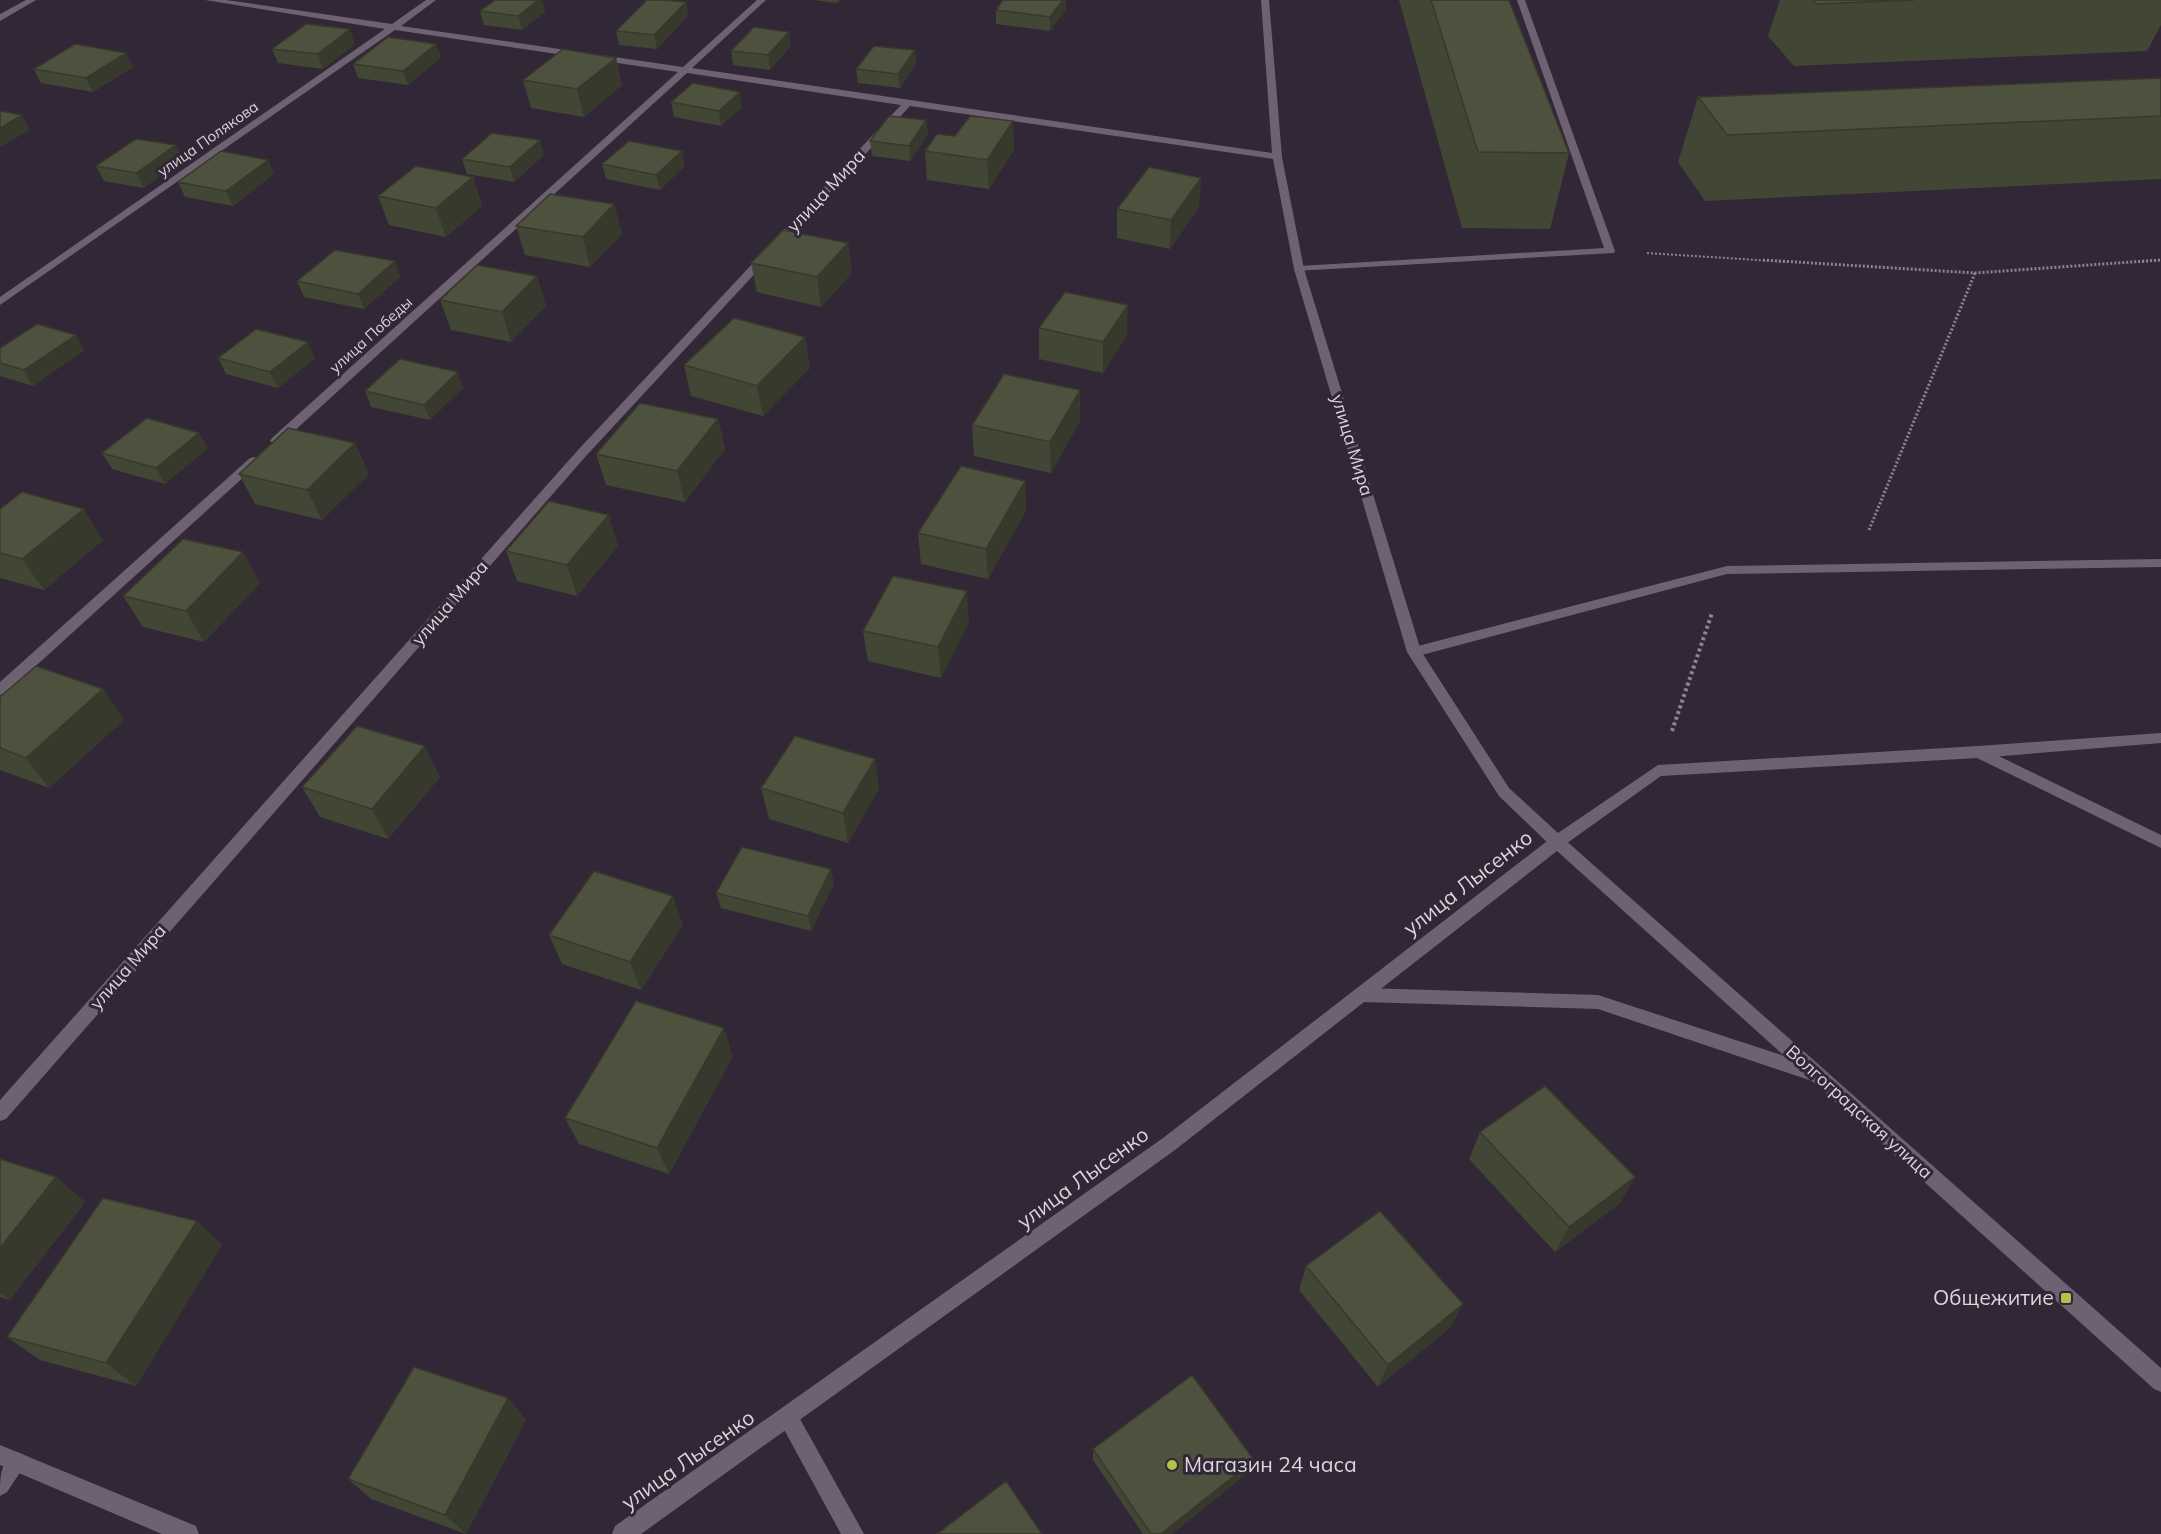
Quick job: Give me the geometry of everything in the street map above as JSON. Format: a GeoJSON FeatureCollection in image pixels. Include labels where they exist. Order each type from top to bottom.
{"type":"FeatureCollection","features":[{"type":"Feature","properties":{"kind":"street"},"geometry":{"type":"LineString","coordinates":[[0,18],[32,0]]}},
{"type":"Feature","properties":{"kind":"street"},"geometry":{"type":"LineString","coordinates":[[209,0],[1277,157]]}},
{"type":"Feature","properties":{"kind":"street","name":"улица Полякова"},"geometry":{"type":"LineString","coordinates":[[0,302],[432,0]]}},
{"type":"Feature","properties":{"kind":"street","name":"улица Победы"},"geometry":{"type":"LineString","coordinates":[[0,690],[688,70],[762,0]]}},
{"type":"Feature","properties":{"kind":"street","name":"улица Мира"},"geometry":{"type":"LineString","coordinates":[[1264,0],[1277,157],[1299,269],[1414,652],[1504,792],[1557,842]]}},
{"type":"Feature","properties":{"kind":"street"},"geometry":{"type":"LineString","coordinates":[[1299,269],[1610,251],[1521,0]]}},
{"type":"Feature","properties":{"kind":"street","name":"улица Мира"},"geometry":{"type":"LineString","coordinates":[[0,1113],[582,453],[909,102]]}},
{"type":"Feature","properties":{"kind":"street"},"geometry":{"type":"LineString","coordinates":[[1414,652],[1727,570],[2161,562]]}},
{"type":"Feature","properties":{"kind":"street"},"geometry":{"type":"LineString","coordinates":[[1658,771],[1978,753],[2161,738]]}},
{"type":"Feature","properties":{"kind":"street"},"geometry":{"type":"LineString","coordinates":[[1978,753],[2161,842]]}},
{"type":"Feature","properties":{"kind":"street","name":"улица Лысенко"},"geometry":{"type":"LineString","coordinates":[[623,1534],[1169,1144],[1557,842],[1658,771]]}},
{"type":"Feature","properties":{"kind":"street","name":"Волгоградская улица"},"geometry":{"type":"LineString","coordinates":[[1557,842],[2161,1382]]}},
{"type":"Feature","properties":{"kind":"street"},"geometry":{"type":"LineString","coordinates":[[1362,995],[1598,1002],[1819,1075]]}},
{"type":"Feature","properties":{"kind":"street"},"geometry":{"type":"LineString","coordinates":[[788,1416],[853,1534]]}},
{"type":"Feature","properties":{"kind":"street"},"geometry":{"type":"LineString","coordinates":[[0,1485],[9,1459],[188,1534]]}},
{"type":"Feature","properties":{"kind":"path"},"geometry":{"type":"LineString","coordinates":[[1610,251],[1975,273],[2161,260]]}},
{"type":"Feature","properties":{"kind":"path"},"geometry":{"type":"LineString","coordinates":[[1854,568],[1975,273]]}},
{"type":"Feature","properties":{"kind":"path"},"geometry":{"type":"LineString","coordinates":[[1658,771],[1727,570]]}},
{"type":"Feature","properties":{"kind":"building"},"geometry":{"type":"Polygon","coordinates":[[[495,0],[538,0],[518,16],[480,11],[495,0]]]}},
{"type":"Feature","properties":{"kind":"building"},"geometry":{"type":"Polygon","coordinates":[[[647,0],[686,2],[654,35],[616,31],[647,0]]]}},
{"type":"Feature","properties":{"kind":"building"},"geometry":{"type":"Polygon","coordinates":[[[1003,0],[1063,0],[1050,17],[996,10],[1003,0]]]}},
{"type":"Feature","properties":{"kind":"building"},"geometry":{"type":"Polygon","coordinates":[[[1431,0],[1509,0],[1569,153],[1478,152],[1431,0]]]}},
{"type":"Feature","properties":{"kind":"building"},"geometry":{"type":"Polygon","coordinates":[[[1813,0],[1915,0],[1816,4],[1813,0]]]}},
{"type":"Feature","properties":{"kind":"building"},"geometry":{"type":"Polygon","coordinates":[[[306,24],[350,29],[318,54],[272,49],[306,24]]]}},
{"type":"Feature","properties":{"kind":"building"},"geometry":{"type":"Polygon","coordinates":[[[754,27],[789,32],[768,55],[731,51],[754,27]]]}},
{"type":"Feature","properties":{"kind":"building"},"geometry":{"type":"Polygon","coordinates":[[[388,37],[436,44],[403,71],[353,64],[388,37]]]}},
{"type":"Feature","properties":{"kind":"building"},"geometry":{"type":"Polygon","coordinates":[[[75,44],[126,53],[86,78],[34,69],[75,44]]]}},
{"type":"Feature","properties":{"kind":"building"},"geometry":{"type":"Polygon","coordinates":[[[874,46],[915,50],[898,74],[856,69],[874,46]]]}},
{"type":"Feature","properties":{"kind":"building"},"geometry":{"type":"Polygon","coordinates":[[[563,49],[616,58],[577,89],[523,80],[563,49]]]}},
{"type":"Feature","properties":{"kind":"building"},"geometry":{"type":"Polygon","coordinates":[[[2161,78],[2161,116],[1727,135],[1698,97],[2161,78]]]}},
{"type":"Feature","properties":{"kind":"building"},"geometry":{"type":"Polygon","coordinates":[[[693,83],[740,92],[719,111],[671,102],[693,83]]]}},
{"type":"Feature","properties":{"kind":"building"},"geometry":{"type":"Polygon","coordinates":[[[0,111],[22,115],[0,128],[0,111]]]}},
{"type":"Feature","properties":{"kind":"building"},"geometry":{"type":"Polygon","coordinates":[[[889,116],[926,120],[909,146],[870,141],[889,116]]]}},
{"type":"Feature","properties":{"kind":"building"},"geometry":{"type":"Polygon","coordinates":[[[970,116],[1013,121],[987,160],[925,151],[937,134],[955,136],[970,116]]]}},
{"type":"Feature","properties":{"kind":"building"},"geometry":{"type":"Polygon","coordinates":[[[492,133],[540,140],[510,167],[462,159],[492,133]]]}},
{"type":"Feature","properties":{"kind":"building"},"geometry":{"type":"Polygon","coordinates":[[[136,139],[176,145],[136,173],[96,166],[136,139]]]}},
{"type":"Feature","properties":{"kind":"building"},"geometry":{"type":"Polygon","coordinates":[[[629,141],[682,151],[656,175],[602,164],[629,141]]]}},
{"type":"Feature","properties":{"kind":"building"},"geometry":{"type":"Polygon","coordinates":[[[221,151],[268,160],[226,191],[178,182],[221,151]]]}},
{"type":"Feature","properties":{"kind":"building"},"geometry":{"type":"Polygon","coordinates":[[[416,166],[473,177],[436,208],[378,196],[416,166]]]}},
{"type":"Feature","properties":{"kind":"building"},"geometry":{"type":"Polygon","coordinates":[[[1149,167],[1201,178],[1171,220],[1117,209],[1149,167]]]}},
{"type":"Feature","properties":{"kind":"building"},"geometry":{"type":"Polygon","coordinates":[[[550,194],[614,204],[583,237],[516,226],[550,194]]]}},
{"type":"Feature","properties":{"kind":"building"},"geometry":{"type":"Polygon","coordinates":[[[783,230],[848,243],[817,277],[751,263],[783,230]]]}},
{"type":"Feature","properties":{"kind":"building"},"geometry":{"type":"Polygon","coordinates":[[[335,250],[395,261],[358,294],[297,281],[335,250]]]}},
{"type":"Feature","properties":{"kind":"building"},"geometry":{"type":"Polygon","coordinates":[[[477,265],[537,276],[502,312],[440,300],[477,265]]]}},
{"type":"Feature","properties":{"kind":"building"},"geometry":{"type":"Polygon","coordinates":[[[1065,292],[1128,305],[1103,342],[1039,328],[1065,292]]]}},
{"type":"Feature","properties":{"kind":"building"},"geometry":{"type":"Polygon","coordinates":[[[734,318],[805,337],[757,386],[684,365],[734,318]]]}},
{"type":"Feature","properties":{"kind":"building"},"geometry":{"type":"Polygon","coordinates":[[[37,324],[76,335],[24,370],[0,363],[0,348],[37,324]]]}},
{"type":"Feature","properties":{"kind":"building"},"geometry":{"type":"Polygon","coordinates":[[[256,329],[308,342],[270,372],[218,358],[256,329]]]}},
{"type":"Feature","properties":{"kind":"building"},"geometry":{"type":"Polygon","coordinates":[[[400,359],[458,372],[424,405],[365,391],[400,359]]]}},
{"type":"Feature","properties":{"kind":"building"},"geometry":{"type":"Polygon","coordinates":[[[1004,374],[1080,390],[1050,442],[972,425],[1004,374]]]}},
{"type":"Feature","properties":{"kind":"building"},"geometry":{"type":"Polygon","coordinates":[[[640,403],[718,419],[677,471],[596,454],[640,403]]]}},
{"type":"Feature","properties":{"kind":"building"},"geometry":{"type":"Polygon","coordinates":[[[147,418],[199,433],[156,468],[102,453],[147,418]]]}},
{"type":"Feature","properties":{"kind":"building"},"geometry":{"type":"Polygon","coordinates":[[[288,428],[355,443],[307,490],[239,474],[288,428]]]}},
{"type":"Feature","properties":{"kind":"building"},"geometry":{"type":"Polygon","coordinates":[[[961,466],[1025,481],[986,549],[918,533],[961,466]]]}},
{"type":"Feature","properties":{"kind":"building"},"geometry":{"type":"Polygon","coordinates":[[[22,492],[84,509],[22,559],[0,553],[0,509],[22,492]]]}},
{"type":"Feature","properties":{"kind":"building"},"geometry":{"type":"Polygon","coordinates":[[[549,501],[609,515],[567,565],[506,551],[549,501]]]}},
{"type":"Feature","properties":{"kind":"building"},"geometry":{"type":"Polygon","coordinates":[[[183,539],[243,552],[186,611],[123,596],[183,539]]]}},
{"type":"Feature","properties":{"kind":"building"},"geometry":{"type":"Polygon","coordinates":[[[893,576],[967,591],[938,647],[863,631],[893,576]]]}},
{"type":"Feature","properties":{"kind":"building"},"geometry":{"type":"Polygon","coordinates":[[[36,666],[103,689],[26,758],[0,748],[0,697],[36,666]]]}},
{"type":"Feature","properties":{"kind":"building"},"geometry":{"type":"Polygon","coordinates":[[[357,726],[425,746],[372,809],[302,787],[357,726]]]}},
{"type":"Feature","properties":{"kind":"building"},"geometry":{"type":"Polygon","coordinates":[[[795,736],[875,759],[843,813],[761,788],[795,736]]]}},
{"type":"Feature","properties":{"kind":"building"},"geometry":{"type":"Polygon","coordinates":[[[742,847],[831,869],[808,916],[716,893],[742,847]]]}},
{"type":"Feature","properties":{"kind":"building"},"geometry":{"type":"Polygon","coordinates":[[[594,871],[673,896],[630,962],[549,935],[594,871]]]}},
{"type":"Feature","properties":{"kind":"building"},"geometry":{"type":"Polygon","coordinates":[[[636,1001],[724,1028],[657,1148],[565,1118],[636,1001]]]}},
{"type":"Feature","properties":{"kind":"building"},"geometry":{"type":"Polygon","coordinates":[[[1545,1086],[1635,1177],[1569,1227],[1480,1132],[1545,1086]]]}},
{"type":"Feature","properties":{"kind":"building"},"geometry":{"type":"Polygon","coordinates":[[[0,1159],[56,1177],[0,1248],[0,1159]]]}},
{"type":"Feature","properties":{"kind":"building"},"geometry":{"type":"Polygon","coordinates":[[[103,1198],[197,1221],[106,1363],[7,1337],[103,1198]]]}},
{"type":"Feature","properties":{"kind":"building"},"geometry":{"type":"Polygon","coordinates":[[[1380,1211],[1463,1304],[1388,1365],[1306,1266],[1380,1211]]]}},
{"type":"Feature","properties":{"kind":"building"},"geometry":{"type":"Polygon","coordinates":[[[414,1367],[508,1398],[445,1515],[348,1479],[414,1367]]]}},
{"type":"Feature","properties":{"kind":"building","name":"Магазин 24 часа"},"geometry":{"type":"Polygon","coordinates":[[[1192,1375],[1254,1460],[1161,1534],[1151,1534],[1093,1449],[1192,1375]]]}},
{"type":"Feature","properties":{"kind":"building"},"geometry":{"type":"Polygon","coordinates":[[[1006,1481],[1042,1534],[937,1534],[1006,1481]]]}},
{"type":"Feature","properties":{"kind":"place","name":"Общежитие"},"geometry":{"type":"Point","coordinates":[2066,1298]}},
{"type":"Feature","properties":{"kind":"place","name":"Магазин 24 часа"},"geometry":{"type":"Point","coordinates":[1172,1465]}}]}
